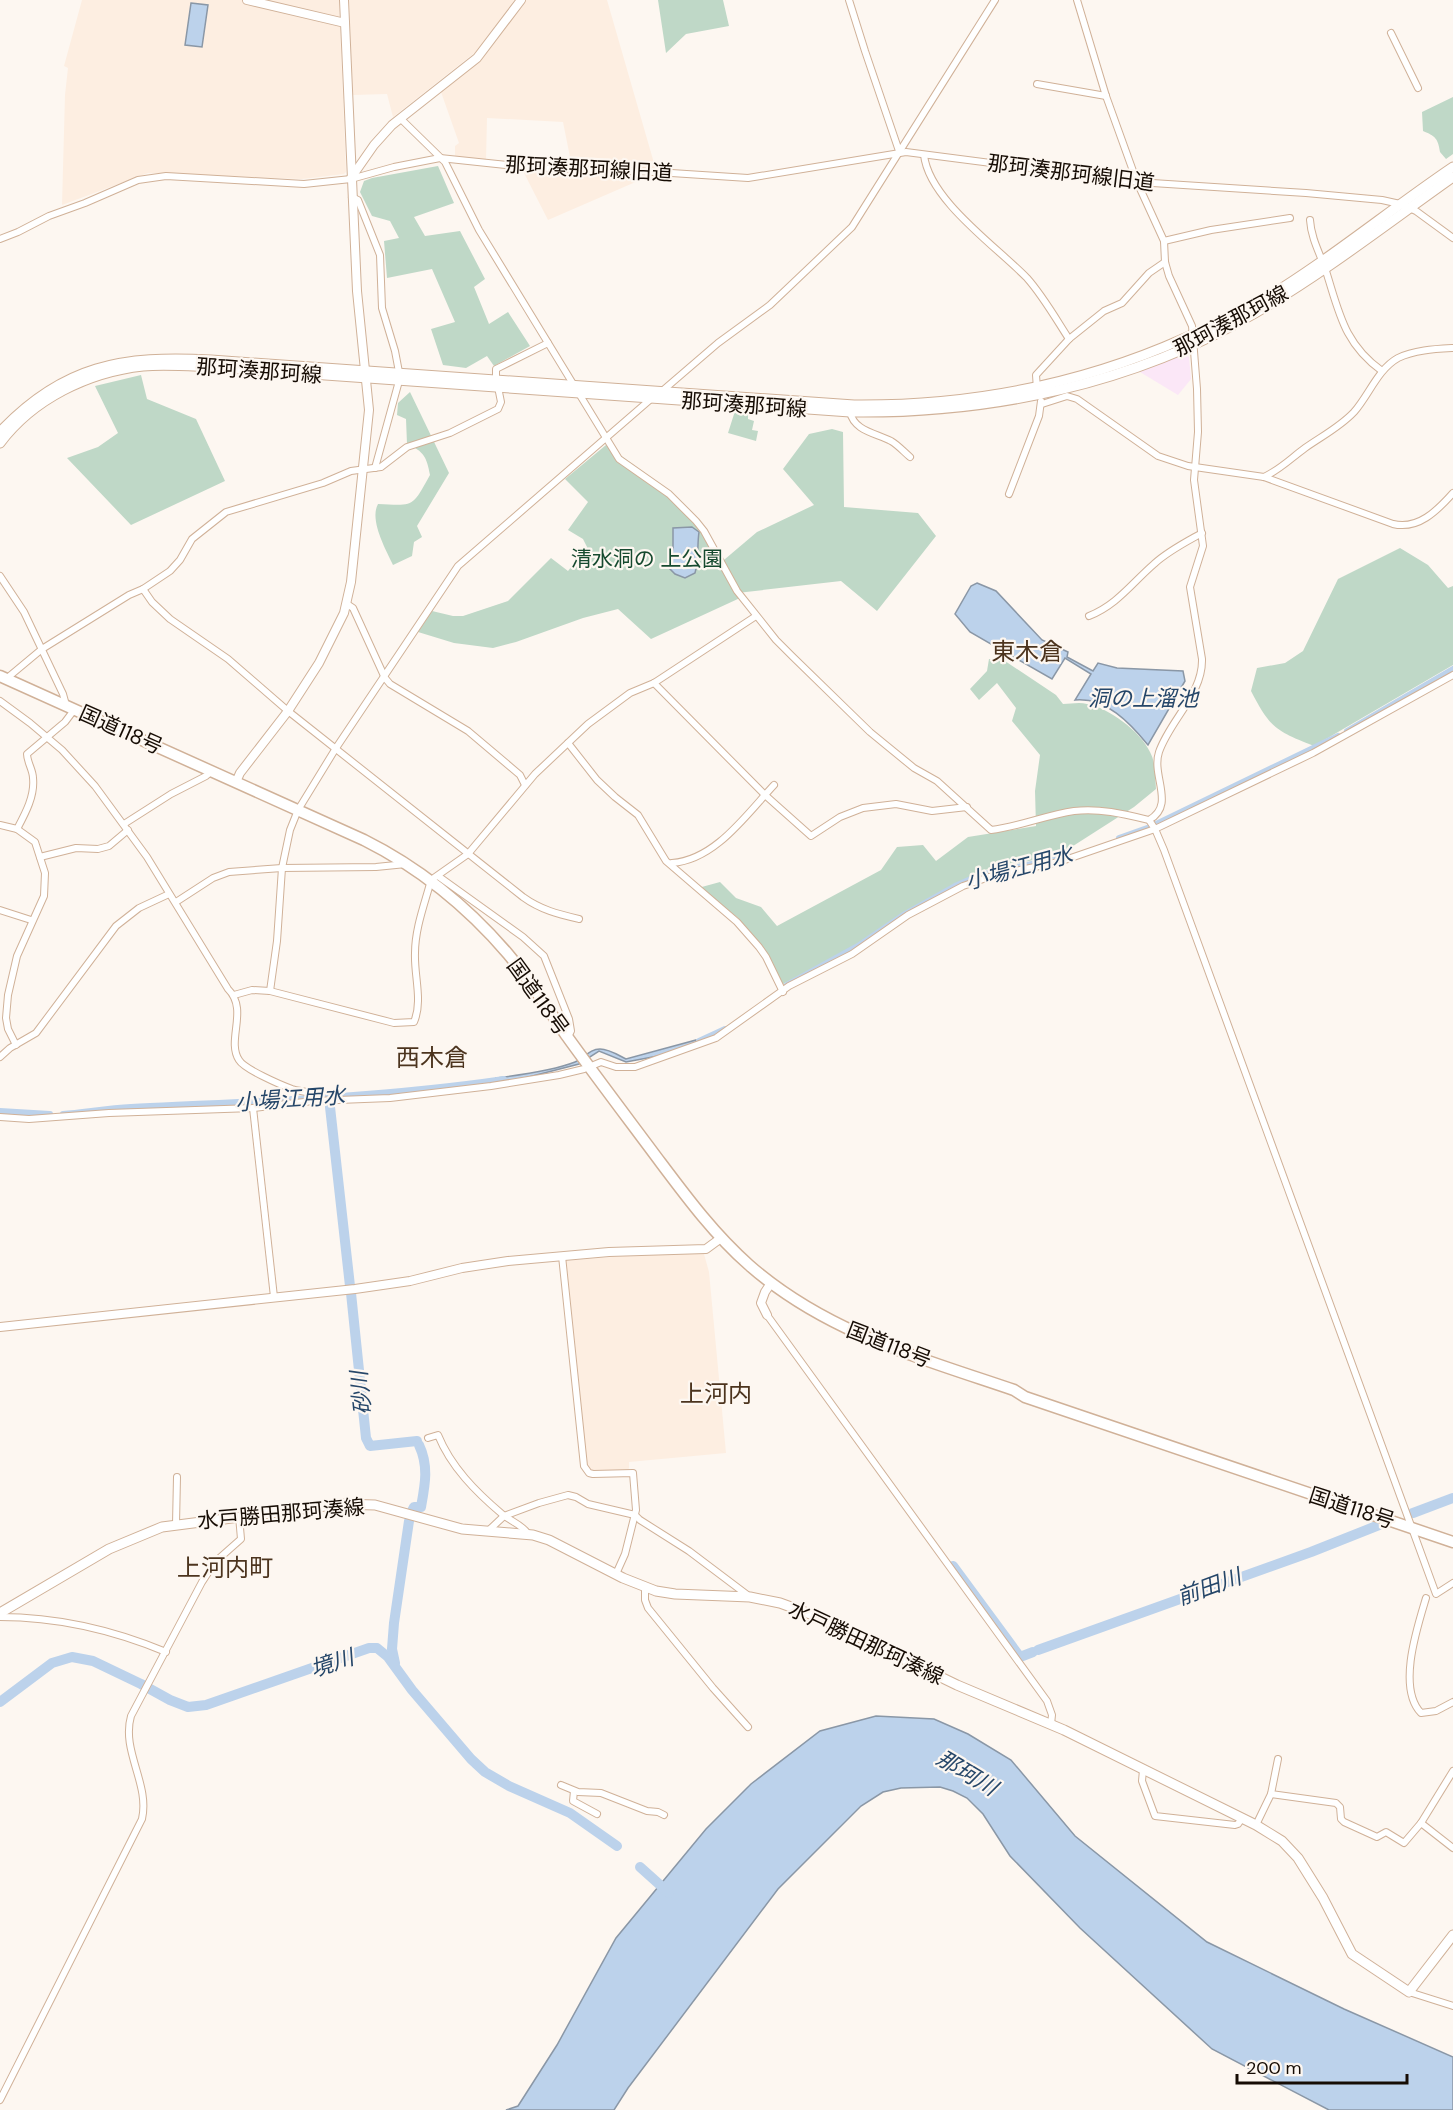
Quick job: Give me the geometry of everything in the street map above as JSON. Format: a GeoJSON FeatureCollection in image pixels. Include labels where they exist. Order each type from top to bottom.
{"type":"FeatureCollection","features":[{"type":"Feature","properties":{"kind":"highway","name":"国道118号"},"geometry":{"type":"LineString","coordinates":[[3,677],[387,851],[434,878],[509,956],[693,1207],[721,1238],[771,1283],[821,1316],[870,1340],[1014,1390],[1025,1397],[1409,1523],[1453,1535]]}},
{"type":"Feature","properties":{"kind":"highway","name":"国道118号"},"geometry":{"type":"LineString","coordinates":[[1409,1523],[1453,1542]]}},
{"type":"Feature","properties":{"kind":"main road","name":"那珂湊那珂線"},"geometry":{"type":"LineString","coordinates":[[576,389],[651,399],[850,412],[941,410],[1039,395],[1193,339],[1250,308],[1323,264],[1404,206],[1453,167]]}},
{"type":"Feature","properties":{"kind":"main road","name":"那珂湊那珂線"},"geometry":{"type":"LineString","coordinates":[[1404,206],[1453,177]]}},
{"type":"Feature","properties":{"kind":"main road","name":"那珂湊那珂線"},"geometry":{"type":"LineString","coordinates":[[0,432],[37,399],[62,383],[109,365],[135,360],[202,359],[367,375]]}},
{"type":"Feature","properties":{"kind":"main road","name":"那珂湊那珂線"},"geometry":{"type":"LineString","coordinates":[[0,443],[26,417],[57,394],[94,377],[129,368],[161,365],[367,375],[576,389],[662,391],[881,405],[1039,395]]}},
{"type":"Feature","properties":{"kind":"main road","name":"水戸勝田那珂湊線"},"geometry":{"type":"LineString","coordinates":[[0,1615],[109,1549],[141,1535],[176,1524],[356,1503],[390,1509],[452,1527],[528,1534],[549,1540],[645,1588],[675,1594],[750,1597],[780,1603],[813,1616],[957,1685],[1051,1724],[1256,1825],[1282,1841],[1298,1858],[1323,1898],[1352,1954],[1409,1992]]}},
{"type":"Feature","properties":{"kind":"main road"},"geometry":{"type":"LineString","coordinates":[[1409,1992],[1453,1935]]}},
{"type":"Feature","properties":{"kind":"street"},"geometry":{"type":"LineString","coordinates":[[248,0],[345,23]]}},
{"type":"Feature","properties":{"kind":"street"},"geometry":{"type":"LineString","coordinates":[[236,782],[240,772],[288,711],[328,646],[347,604],[369,420],[367,375],[357,291],[344,0]]}},
{"type":"Feature","properties":{"kind":"street"},"geometry":{"type":"LineString","coordinates":[[351,179],[374,145],[400,118],[477,58],[521,0]]}},
{"type":"Feature","properties":{"kind":"street"},"geometry":{"type":"LineString","coordinates":[[849,0],[898,153]]}},
{"type":"Feature","properties":{"kind":"street"},"geometry":{"type":"LineString","coordinates":[[270,991],[277,941],[282,868],[290,830],[298,810],[336,748],[458,566],[651,399],[718,343],[770,305],[852,227],[995,0]]}},
{"type":"Feature","properties":{"kind":"street"},"geometry":{"type":"LineString","coordinates":[[1077,0],[1106,96],[1137,182],[1164,242],[1165,262],[1169,276],[1191,320],[1193,339],[1198,432],[1195,466],[1196,495],[1203,551],[1190,587],[1202,668],[1187,702],[1158,753],[1159,783],[1163,799],[1153,825],[1436,1594],[1453,1583]]}},
{"type":"Feature","properties":{"kind":"street"},"geometry":{"type":"LineString","coordinates":[[1391,33],[1418,88]]}},
{"type":"Feature","properties":{"kind":"street"},"geometry":{"type":"LineString","coordinates":[[1037,84],[1106,96]]}},
{"type":"Feature","properties":{"kind":"street"},"geometry":{"type":"LineString","coordinates":[[400,118],[445,162],[479,230],[619,459],[669,494],[696,521],[704,531],[737,591],[756,616],[776,640],[870,732],[914,768],[937,781],[991,830],[1075,811],[1112,811],[1153,825]]}},
{"type":"Feature","properties":{"kind":"street","name":"那珂湊那珂線旧道"},"geometry":{"type":"LineString","coordinates":[[0,239],[49,216],[85,204],[138,180],[166,176],[304,184],[351,179],[394,167],[440,158],[535,168],[748,178],[906,152],[1137,182],[1352,196],[1404,206],[1438,226],[1453,238]]}},
{"type":"Feature","properties":{"kind":"street"},"geometry":{"type":"LineString","coordinates":[[924,155],[926,166],[939,189],[970,225],[1028,279],[1070,339]]}},
{"type":"Feature","properties":{"kind":"street"},"geometry":{"type":"LineString","coordinates":[[352,196],[358,200],[380,255],[382,308],[395,351],[399,377],[375,468]]}},
{"type":"Feature","properties":{"kind":"street"},"geometry":{"type":"LineString","coordinates":[[1164,242],[1211,230],[1290,218]]}},
{"type":"Feature","properties":{"kind":"street"},"geometry":{"type":"LineString","coordinates":[[1310,220],[1337,310],[1348,334],[1366,359],[1382,371]]}},
{"type":"Feature","properties":{"kind":"street"},"geometry":{"type":"LineString","coordinates":[[1009,494],[1039,416],[1036,375],[1070,339],[1104,310],[1122,303],[1149,273],[1165,262]]}},
{"type":"Feature","properties":{"kind":"street"},"geometry":{"type":"LineString","coordinates":[[3,677],[42,649],[129,594],[143,589],[171,572],[192,539],[226,512],[323,483],[351,471],[381,468],[407,447],[450,433],[498,409],[501,402],[496,369],[548,343]]}},
{"type":"Feature","properties":{"kind":"street"},"geometry":{"type":"LineString","coordinates":[[1264,477],[1280,470],[1304,449],[1345,421],[1364,401],[1382,371],[1396,359],[1406,355],[1453,348]]}},
{"type":"Feature","properties":{"kind":"street"},"geometry":{"type":"LineString","coordinates":[[1039,395],[1067,396],[1077,399],[1158,456],[1195,466],[1264,477],[1378,521],[1405,527],[1422,520],[1453,493]]}},
{"type":"Feature","properties":{"kind":"street"},"geometry":{"type":"LineString","coordinates":[[850,412],[852,421],[858,426],[892,442],[910,457]]}},
{"type":"Feature","properties":{"kind":"street"},"geometry":{"type":"LineString","coordinates":[[1089,616],[1101,612],[1125,594],[1155,563],[1202,533]]}},
{"type":"Feature","properties":{"kind":"street"},"geometry":{"type":"LineString","coordinates":[[0,576],[24,612],[70,708],[65,722],[27,754],[33,782],[27,808],[17,829]]}},
{"type":"Feature","properties":{"kind":"street"},"geometry":{"type":"LineString","coordinates":[[143,589],[152,602],[170,619],[228,659],[288,711],[536,906],[550,913],[579,919]]}},
{"type":"Feature","properties":{"kind":"street"},"geometry":{"type":"LineString","coordinates":[[347,604],[353,608],[385,678],[396,688],[468,731],[520,775],[525,785]]}},
{"type":"Feature","properties":{"kind":"street"},"geometry":{"type":"LineString","coordinates":[[234,995],[252,990],[270,991],[394,1023],[414,1022],[417,1016],[418,1001],[415,952],[434,878],[468,854],[545,763],[588,724],[630,693],[654,683],[756,616]]}},
{"type":"Feature","properties":{"kind":"street"},"geometry":{"type":"LineString","coordinates":[[0,1117],[29,1119],[109,1113],[253,1108],[312,1098],[390,1098],[559,1075],[601,1062],[616,1067],[635,1067],[706,1043],[728,1032],[781,989],[852,954],[908,915],[963,886],[995,875],[1059,862],[1153,825],[1312,753],[1453,675]]}},
{"type":"Feature","properties":{"kind":"street"},"geometry":{"type":"LineString","coordinates":[[654,683],[765,795],[811,836],[840,817],[863,808],[896,804],[932,811],[967,807]]}},
{"type":"Feature","properties":{"kind":"street"},"geometry":{"type":"LineString","coordinates":[[0,701],[62,750],[81,770],[124,824],[176,902],[228,989],[234,995],[237,1006],[236,1050],[238,1060],[246,1067],[312,1098]]}},
{"type":"Feature","properties":{"kind":"street"},"geometry":{"type":"LineString","coordinates":[[568,743],[597,780],[615,798],[638,815],[666,861],[737,922],[759,947],[781,989]]}},
{"type":"Feature","properties":{"kind":"street"},"geometry":{"type":"LineString","coordinates":[[124,824],[171,794],[206,777],[212,771]]}},
{"type":"Feature","properties":{"kind":"street"},"geometry":{"type":"LineString","coordinates":[[671,863],[681,863],[695,858],[714,845],[732,831],[774,786]]}},
{"type":"Feature","properties":{"kind":"street"},"geometry":{"type":"LineString","coordinates":[[0,825],[17,829],[35,842],[45,873],[44,896],[17,956],[3,1018],[16,1045]]}},
{"type":"Feature","properties":{"kind":"street"},"geometry":{"type":"LineString","coordinates":[[40,857],[76,848],[98,849],[109,846],[128,830]]}},
{"type":"Feature","properties":{"kind":"street"},"geometry":{"type":"LineString","coordinates":[[176,902],[222,874],[282,868],[376,867],[408,864]]}},
{"type":"Feature","properties":{"kind":"street"},"geometry":{"type":"LineString","coordinates":[[434,878],[523,936],[544,956],[569,1019],[571,1031],[568,1038]]}},
{"type":"Feature","properties":{"kind":"street"},"geometry":{"type":"LineString","coordinates":[[0,1057],[36,1033],[116,926],[139,908],[169,894]]}},
{"type":"Feature","properties":{"kind":"street"},"geometry":{"type":"LineString","coordinates":[[0,910],[32,920]]}},
{"type":"Feature","properties":{"kind":"street"},"geometry":{"type":"LineString","coordinates":[[253,1108],[274,1297]]}},
{"type":"Feature","properties":{"kind":"street"},"geometry":{"type":"LineString","coordinates":[[0,1327],[355,1289],[410,1281],[462,1268],[562,1256],[633,1250],[705,1249],[721,1238]]}},
{"type":"Feature","properties":{"kind":"street"},"geometry":{"type":"LineString","coordinates":[[562,1256],[584,1466],[589,1473],[593,1474],[633,1473],[636,1510],[625,1554],[616,1574]]}},
{"type":"Feature","properties":{"kind":"street"},"geometry":{"type":"LineString","coordinates":[[771,1283],[761,1301],[762,1306],[819,1389],[1047,1701],[1052,1715],[1051,1724]]}},
{"type":"Feature","properties":{"kind":"street"},"geometry":{"type":"LineString","coordinates":[[428,1438],[438,1435],[450,1459],[466,1480],[504,1516],[526,1530],[528,1534]]}},
{"type":"Feature","properties":{"kind":"street"},"geometry":{"type":"LineString","coordinates":[[176,1524],[177,1477]]}},
{"type":"Feature","properties":{"kind":"street"},"geometry":{"type":"LineString","coordinates":[[488,1532],[504,1516],[568,1495],[588,1504],[635,1515],[689,1551],[750,1597]]}},
{"type":"Feature","properties":{"kind":"street"},"geometry":{"type":"LineString","coordinates":[[0,2100],[142,1819],[143,1800],[128,1734],[132,1716],[210,1570],[215,1562],[241,1539],[239,1516]]}},
{"type":"Feature","properties":{"kind":"street"},"geometry":{"type":"LineString","coordinates":[[645,1588],[648,1608],[748,1727]]}},
{"type":"Feature","properties":{"kind":"street"},"geometry":{"type":"LineString","coordinates":[[1426,1598],[1411,1654],[1410,1691],[1414,1706],[1421,1713],[1436,1711],[1453,1702]]}},
{"type":"Feature","properties":{"kind":"street"},"geometry":{"type":"LineString","coordinates":[[0,1615],[66,1622],[111,1633],[165,1652]]}},
{"type":"Feature","properties":{"kind":"street"},"geometry":{"type":"LineString","coordinates":[[1256,1825],[1271,1794],[1278,1759]]}},
{"type":"Feature","properties":{"kind":"street"},"geometry":{"type":"LineString","coordinates":[[1143,1770],[1142,1781],[1155,1816],[1235,1825],[1239,1824],[1242,1818]]}},
{"type":"Feature","properties":{"kind":"street"},"geometry":{"type":"LineString","coordinates":[[1271,1794],[1336,1803],[1340,1807],[1341,1819],[1344,1822],[1377,1837],[1386,1832],[1404,1843],[1421,1823],[1453,1771]]}},
{"type":"Feature","properties":{"kind":"street"},"geometry":{"type":"LineString","coordinates":[[561,1785],[574,1791],[601,1793],[647,1811],[664,1815]]}},
{"type":"Feature","properties":{"kind":"street"},"geometry":{"type":"LineString","coordinates":[[574,1791],[573,1801],[597,1814]]}},
{"type":"Feature","properties":{"kind":"street"},"geometry":{"type":"LineString","coordinates":[[1421,1823],[1453,1848]]}},
{"type":"Feature","properties":{"kind":"street"},"geometry":{"type":"LineString","coordinates":[[1409,1992],[1453,2006]]}},
{"type":"Feature","properties":{"kind":"shaded area"},"geometry":{"type":"Polygon","coordinates":[[[82,0],[339,0],[346,172],[302,179],[148,173],[62,205],[65,95],[68,68],[64,66],[82,0]]]}},
{"type":"Feature","properties":{"kind":"shaded area"},"geometry":{"type":"Polygon","coordinates":[[[349,0],[514,0],[482,47],[393,117],[387,94],[353,95],[349,0]]]}},
{"type":"Feature","properties":{"kind":"shaded area"},"geometry":{"type":"Polygon","coordinates":[[[526,0],[607,0],[656,170],[654,174],[548,220],[523,171],[573,172],[563,122],[487,118],[486,160],[455,156],[455,146],[459,143],[441,92],[481,60],[526,0]]]}},
{"type":"Feature","properties":{"kind":"shaded area"},"geometry":{"type":"Polygon","coordinates":[[[1182,353],[1189,357],[1191,379],[1178,395],[1140,372],[1182,353]]]}},
{"type":"Feature","properties":{"kind":"shaded area"},"geometry":{"type":"Polygon","coordinates":[[[661,1253],[704,1254],[709,1272],[726,1453],[629,1462],[627,1471],[592,1471],[587,1468],[564,1261],[661,1253]]]}},
{"type":"Feature","properties":{"kind":"green space"},"geometry":{"type":"Polygon","coordinates":[[[658,0],[723,0],[729,26],[686,34],[666,53],[658,0]]]}},
{"type":"Feature","properties":{"kind":"green space"},"geometry":{"type":"Polygon","coordinates":[[[1453,97],[1453,154],[1446,159],[1440,152],[1435,138],[1423,131],[1422,112],[1453,97]]]}},
{"type":"Feature","properties":{"kind":"green space"},"geometry":{"type":"Polygon","coordinates":[[[438,166],[454,203],[414,217],[425,236],[460,231],[485,279],[474,287],[489,324],[508,312],[530,346],[494,366],[487,356],[466,368],[443,365],[431,329],[455,322],[432,269],[387,278],[384,241],[399,238],[390,221],[372,216],[360,192],[364,181],[372,178],[438,166]]]}},
{"type":"Feature","properties":{"kind":"green space"},"geometry":{"type":"Polygon","coordinates":[[[141,375],[147,399],[196,419],[225,481],[131,525],[67,458],[98,447],[118,433],[95,386],[141,375]]]}},
{"type":"Feature","properties":{"kind":"green space"},"geometry":{"type":"Polygon","coordinates":[[[410,392],[449,473],[417,526],[422,537],[414,542],[412,556],[393,565],[377,526],[378,504],[399,505],[411,502],[430,475],[424,456],[407,444],[406,419],[397,415],[398,403],[410,392]]]}},
{"type":"Feature","properties":{"kind":"green space"},"geometry":{"type":"Polygon","coordinates":[[[735,411],[748,414],[748,419],[754,421],[752,430],[758,431],[756,441],[728,433],[735,411]]]}},
{"type":"Feature","properties":{"kind":"green space","name":"清水洞の 上公園"},"geometry":{"type":"Polygon","coordinates":[[[832,429],[843,432],[844,507],[918,513],[936,536],[877,611],[841,581],[737,593],[740,598],[651,639],[618,609],[583,618],[493,648],[454,643],[418,632],[432,611],[463,616],[508,601],[551,558],[568,571],[587,547],[583,539],[568,530],[588,502],[565,479],[606,445],[666,488],[702,531],[718,565],[757,532],[814,505],[783,469],[809,434],[832,429]]]}},
{"type":"Feature","properties":{"kind":"green space"},"geometry":{"type":"Polygon","coordinates":[[[1400,548],[1428,565],[1448,588],[1453,586],[1453,665],[1314,746],[1282,732],[1269,721],[1251,691],[1257,668],[1285,663],[1303,651],[1338,579],[1400,548]]]}},
{"type":"Feature","properties":{"kind":"green space"},"geometry":{"type":"Polygon","coordinates":[[[989,659],[1005,661],[1056,695],[1063,704],[1081,703],[1096,706],[1123,722],[1139,736],[1152,756],[1156,789],[1134,807],[1059,855],[984,870],[907,911],[856,946],[783,984],[763,948],[737,917],[698,888],[720,882],[736,898],[761,907],[777,926],[881,870],[897,847],[923,845],[936,861],[968,837],[1036,826],[1035,791],[1040,755],[1012,721],[1016,708],[997,683],[979,700],[970,689],[987,671],[989,659]]]}},
{"type":"Feature","properties":{"kind":"water"},"geometry":{"type":"Polygon","coordinates":[[[191,3],[208,5],[202,47],[185,45],[191,3]]]}},
{"type":"Feature","properties":{"kind":"water"},"geometry":{"type":"Polygon","coordinates":[[[692,527],[699,532],[697,563],[695,573],[685,578],[675,574],[669,568],[673,548],[673,528],[692,527]]]}},
{"type":"Feature","properties":{"kind":"water","name":"洞の上溜池"},"geometry":{"type":"Polygon","coordinates":[[[977,583],[996,591],[1042,640],[1068,652],[1067,657],[1093,671],[1098,663],[1117,668],[1183,671],[1185,681],[1148,745],[1125,720],[1107,707],[1086,700],[1075,700],[1091,674],[1065,658],[1052,679],[970,632],[955,614],[971,586],[977,583]]]}},
{"type":"Feature","properties":{"kind":"water"},"geometry":{"type":"Polygon","coordinates":[[[696,1040],[697,1044],[658,1056],[626,1062],[599,1051],[579,1064],[517,1080],[497,1082],[496,1078],[566,1065],[596,1049],[613,1052],[626,1059],[696,1040]]]}},
{"type":"Feature","properties":{"kind":"water","name":"那珂川"},"geometry":{"type":"Polygon","coordinates":[[[876,1716],[934,1719],[968,1734],[1011,1760],[1075,1836],[1207,1942],[1344,2009],[1453,2057],[1453,2110],[1329,2110],[1212,2049],[1080,1928],[1010,1856],[983,1814],[967,1798],[940,1787],[901,1788],[883,1792],[861,1806],[778,1889],[628,2088],[614,2110],[506,2110],[518,2106],[557,2045],[616,1938],[706,1829],[751,1784],[820,1731],[876,1716]]]}},
{"type":"Feature","properties":{"kind":"waterway","name":"小場江用水"},"geometry":{"type":"LineString","coordinates":[[1347,731],[1453,669]]}},
{"type":"Feature","properties":{"kind":"waterway","name":"小場江用水"},"geometry":{"type":"LineString","coordinates":[[1119,838],[1150,827],[1338,736]]}},
{"type":"Feature","properties":{"kind":"waterway","name":"小場江用水"},"geometry":{"type":"LineString","coordinates":[[787,985],[858,946],[905,914],[955,886],[980,875],[1069,856]]}},
{"type":"Feature","properties":{"kind":"waterway","name":"小場江用水"},"geometry":{"type":"LineString","coordinates":[[699,1041],[725,1029]]}},
{"type":"Feature","properties":{"kind":"waterway","name":"小場江用水"},"geometry":{"type":"LineString","coordinates":[[63,1114],[123,1108],[364,1094],[504,1079]]}},
{"type":"Feature","properties":{"kind":"waterway","name":"砂川"},"geometry":{"type":"LineString","coordinates":[[330,1107],[350,1286]]}},
{"type":"Feature","properties":{"kind":"waterway","name":"小場江用水"},"geometry":{"type":"LineString","coordinates":[[0,1111],[50,1114]]}},
{"type":"Feature","properties":{"kind":"waterway","name":"砂川"},"geometry":{"type":"LineString","coordinates":[[351,1293],[366,1438],[370,1446],[417,1441]]}},
{"type":"Feature","properties":{"kind":"waterway","name":"砂川"},"geometry":{"type":"LineString","coordinates":[[412,1511],[414,1507],[421,1507],[425,1483],[424,1460],[419,1445]]}},
{"type":"Feature","properties":{"kind":"waterway","name":"前田川"},"geometry":{"type":"LineString","coordinates":[[1413,1513],[1453,1498]]}},
{"type":"Feature","properties":{"kind":"waterway","name":"砂川"},"geometry":{"type":"LineString","coordinates":[[395,1663],[392,1649],[394,1623],[409,1521]]}},
{"type":"Feature","properties":{"kind":"waterway","name":"前田川"},"geometry":{"type":"LineString","coordinates":[[1038,1650],[1311,1552],[1379,1525]]}},
{"type":"Feature","properties":{"kind":"waterway","name":"前田川"},"geometry":{"type":"LineString","coordinates":[[953,1566],[1020,1657],[1033,1652]]}},
{"type":"Feature","properties":{"kind":"waterway","name":"境川"},"geometry":{"type":"LineString","coordinates":[[0,1702],[52,1663],[72,1657],[93,1661],[188,1707],[206,1705],[369,1648],[377,1648],[388,1657],[412,1690],[471,1759],[485,1772],[509,1786],[570,1813],[617,1846]]}},
{"type":"Feature","properties":{"kind":"waterway","name":"境川"},"geometry":{"type":"LineString","coordinates":[[640,1867],[669,1893]]}},
{"type":"Feature","properties":{"kind":"district","name":"東木倉"},"geometry":{"type":"Point","coordinates":[1027,651]}},
{"type":"Feature","properties":{"kind":"district","name":"西木倉"},"geometry":{"type":"Point","coordinates":[432,1057]}},
{"type":"Feature","properties":{"kind":"district","name":"上河内"},"geometry":{"type":"Point","coordinates":[716,1393]}},
{"type":"Feature","properties":{"kind":"district","name":"上河内町"},"geometry":{"type":"Point","coordinates":[225,1567]}}]}
